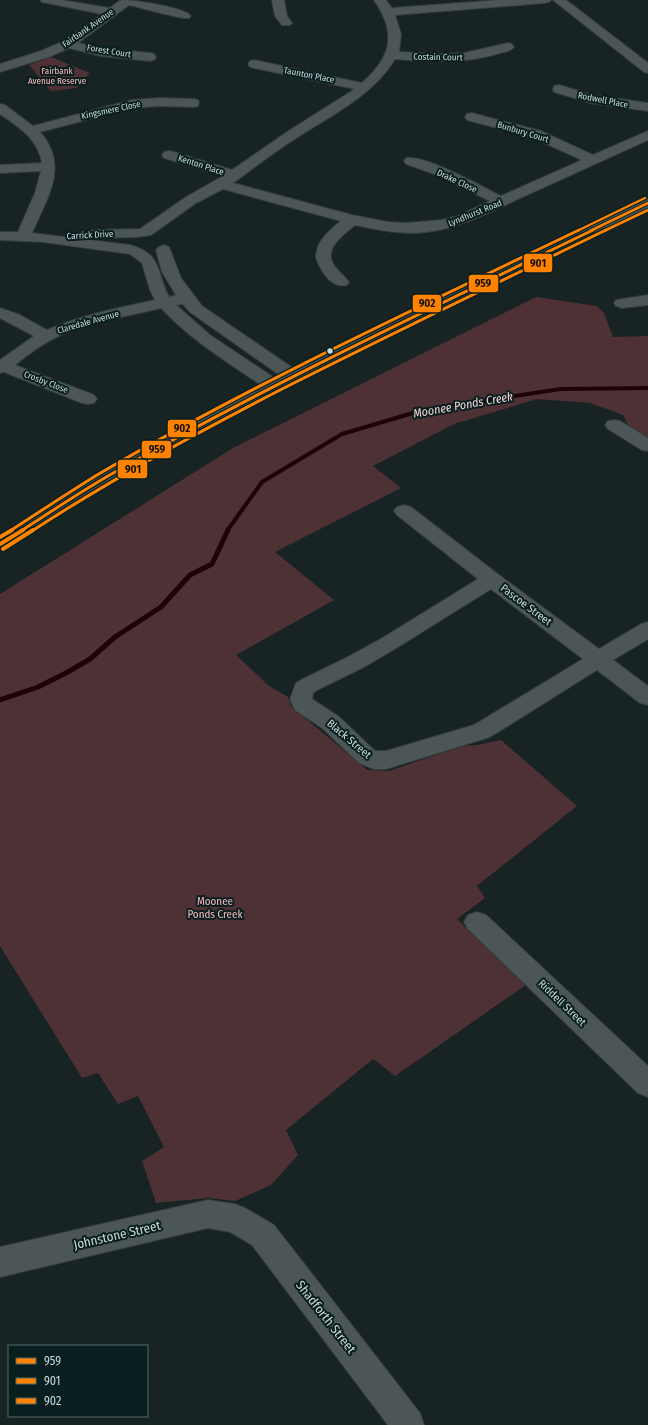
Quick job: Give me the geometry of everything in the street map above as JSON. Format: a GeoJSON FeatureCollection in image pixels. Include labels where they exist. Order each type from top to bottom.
{"type":"FeatureCollection","features":[{"type":"Feature","properties":{"kind":"main road"},"geometry":{"type":"LineString","coordinates":[[0,544],[113,473],[208,421],[294,377],[648,203]]}},
{"type":"Feature","properties":{"kind":"street"},"geometry":{"type":"LineString","coordinates":[[46,0],[110,12]]}},
{"type":"Feature","properties":{"kind":"street"},"geometry":{"type":"LineString","coordinates":[[278,0],[281,16],[286,22]]}},
{"type":"Feature","properties":{"kind":"street"},"geometry":{"type":"LineString","coordinates":[[276,387],[181,321],[164,303],[155,287],[150,264],[145,258],[126,247],[127,240],[171,216],[190,201],[221,184],[365,87],[382,69],[391,55],[396,37],[394,22],[380,0]]}},
{"type":"Feature","properties":{"kind":"street"},"geometry":{"type":"LineString","coordinates":[[389,12],[496,2],[545,0]]}},
{"type":"Feature","properties":{"kind":"street"},"geometry":{"type":"LineString","coordinates":[[559,0],[648,68]]}},
{"type":"Feature","properties":{"kind":"street"},"geometry":{"type":"LineString","coordinates":[[128,1],[171,11],[185,16]]}},
{"type":"Feature","properties":{"kind":"street","name":"Fairbank Avenue"},"geometry":{"type":"LineString","coordinates":[[0,68],[45,54],[68,44],[110,12],[128,1]]}},
{"type":"Feature","properties":{"kind":"street","name":"Forest Court"},"geometry":{"type":"LineString","coordinates":[[68,44],[101,52],[150,57]]}},
{"type":"Feature","properties":{"kind":"street","name":"Costain Court"},"geometry":{"type":"LineString","coordinates":[[391,55],[436,59],[458,59],[483,55],[508,47]]}},
{"type":"Feature","properties":{"kind":"street","name":"Taunton Place"},"geometry":{"type":"LineString","coordinates":[[254,64],[365,87]]}},
{"type":"Feature","properties":{"kind":"street","name":"Rodwell Place"},"geometry":{"type":"LineString","coordinates":[[559,89],[591,99],[648,107]]}},
{"type":"Feature","properties":{"kind":"street","name":"Kingsmere Close"},"geometry":{"type":"LineString","coordinates":[[31,130],[132,104],[160,102],[193,103]]}},
{"type":"Feature","properties":{"kind":"street"},"geometry":{"type":"LineString","coordinates":[[0,108],[31,130],[43,147],[49,167],[46,182],[23,236]]}},
{"type":"Feature","properties":{"kind":"street","name":"Bunbury Court"},"geometry":{"type":"LineString","coordinates":[[472,117],[536,134],[594,160]]}},
{"type":"Feature","properties":{"kind":"street","name":"Lyndhurst Road"},"geometry":{"type":"LineString","coordinates":[[221,184],[351,220],[389,227],[427,227],[452,223],[502,202],[648,135]]}},
{"type":"Feature","properties":{"kind":"street","name":"Kenton Place"},"geometry":{"type":"LineString","coordinates":[[169,155],[233,176]]}},
{"type":"Feature","properties":{"kind":"street","name":"Drake Close"},"geometry":{"type":"LineString","coordinates":[[411,161],[439,172],[502,202]]}},
{"type":"Feature","properties":{"kind":"street"},"geometry":{"type":"LineString","coordinates":[[0,169],[49,167]]}},
{"type":"Feature","properties":{"kind":"street"},"geometry":{"type":"LineString","coordinates":[[221,184],[195,209],[175,221],[166,243],[168,267],[186,298],[196,309],[294,377]]}},
{"type":"Feature","properties":{"kind":"street"},"geometry":{"type":"LineString","coordinates":[[341,282],[324,262],[323,250],[329,240],[351,220]]}},
{"type":"Feature","properties":{"kind":"street","name":"Carrick Drive"},"geometry":{"type":"LineString","coordinates":[[0,236],[104,240],[142,233],[158,232],[166,243],[151,254],[133,252],[104,240]]}},
{"type":"Feature","properties":{"kind":"street","name":"Claredale Avenue"},"geometry":{"type":"LineString","coordinates":[[1,367],[26,348],[46,336],[64,328],[98,318],[186,298]]}},
{"type":"Feature","properties":{"kind":"street"},"geometry":{"type":"LineString","coordinates":[[622,304],[648,300]]}},
{"type":"Feature","properties":{"kind":"street"},"geometry":{"type":"LineString","coordinates":[[0,314],[14,318],[46,336]]}},
{"type":"Feature","properties":{"kind":"street"},"geometry":{"type":"LineString","coordinates":[[213,344],[232,335]]}},
{"type":"Feature","properties":{"kind":"street","name":"Crosby Close"},"geometry":{"type":"LineString","coordinates":[[1,367],[88,399]]}},
{"type":"Feature","properties":{"kind":"street"},"geometry":{"type":"LineString","coordinates":[[614,424],[648,446]]}},
{"type":"Feature","properties":{"kind":"street","name":"Pascoe Street"},"geometry":{"type":"LineString","coordinates":[[404,511],[492,580],[648,697]]}},
{"type":"Feature","properties":{"kind":"street","name":"Black Street"},"geometry":{"type":"LineString","coordinates":[[492,580],[446,606],[391,642],[356,662],[308,685],[302,694],[301,699],[303,704],[333,725],[367,757],[374,760],[386,760],[482,731],[648,629]]}},
{"type":"Feature","properties":{"kind":"street","name":"Riddell Street"},"geometry":{"type":"LineString","coordinates":[[477,922],[648,1084]]}},
{"type":"Feature","properties":{"kind":"street","name":"Johnstone Street"},"geometry":{"type":"LineString","coordinates":[[0,1262],[208,1214],[235,1218]]}},
{"type":"Feature","properties":{"kind":"street","name":"Shadforth Street"},"geometry":{"type":"LineString","coordinates":[[235,1218],[263,1235],[408,1425]]}},
{"type":"Feature","properties":{"kind":"green space","name":"Fairbank Avenue Reserve"},"geometry":{"type":"Polygon","coordinates":[[[51,57],[90,73],[76,88],[51,91],[29,65],[51,57]]]}},
{"type":"Feature","properties":{"kind":"green space","name":"Moonee Ponds Creek"},"geometry":{"type":"Polygon","coordinates":[[[536,297],[597,306],[604,313],[613,337],[648,336],[648,439],[629,427],[623,415],[590,403],[537,399],[454,424],[373,466],[401,488],[275,552],[334,600],[236,655],[269,686],[288,697],[291,706],[367,770],[389,771],[462,746],[477,745],[501,740],[577,806],[477,886],[485,898],[457,919],[526,985],[395,1076],[373,1059],[286,1130],[298,1155],[271,1185],[235,1201],[208,1198],[156,1203],[142,1161],[164,1147],[138,1096],[118,1104],[98,1073],[82,1078],[0,946],[0,594],[233,448],[536,297]]]}},
{"type":"Feature","properties":{"kind":"waterway","name":"Moonee Ponds Creek"},"geometry":{"type":"LineString","coordinates":[[227,531],[262,482],[342,434],[423,410],[561,389],[648,388]]}},
{"type":"Feature","properties":{"kind":"waterway","name":"Moonee Ponds Creek"},"geometry":{"type":"LineString","coordinates":[[0,700],[38,687],[66,673],[90,659],[115,637],[161,607],[190,575],[212,564],[228,530]]}},
{"type":"Feature","properties":{"kind":"transit line","name":"902"},"geometry":{"type":"LineString","coordinates":[[0,537],[98,475],[243,396],[376,328],[645,198]]}},
{"type":"Feature","properties":{"kind":"transit line","name":"959"},"geometry":{"type":"LineString","coordinates":[[0,544],[113,473],[208,421],[347,350],[648,203]]}},
{"type":"Feature","properties":{"kind":"transit line","name":"901"},"geometry":{"type":"LineString","coordinates":[[3,549],[103,485],[249,406],[381,339],[648,210]]}}]}
